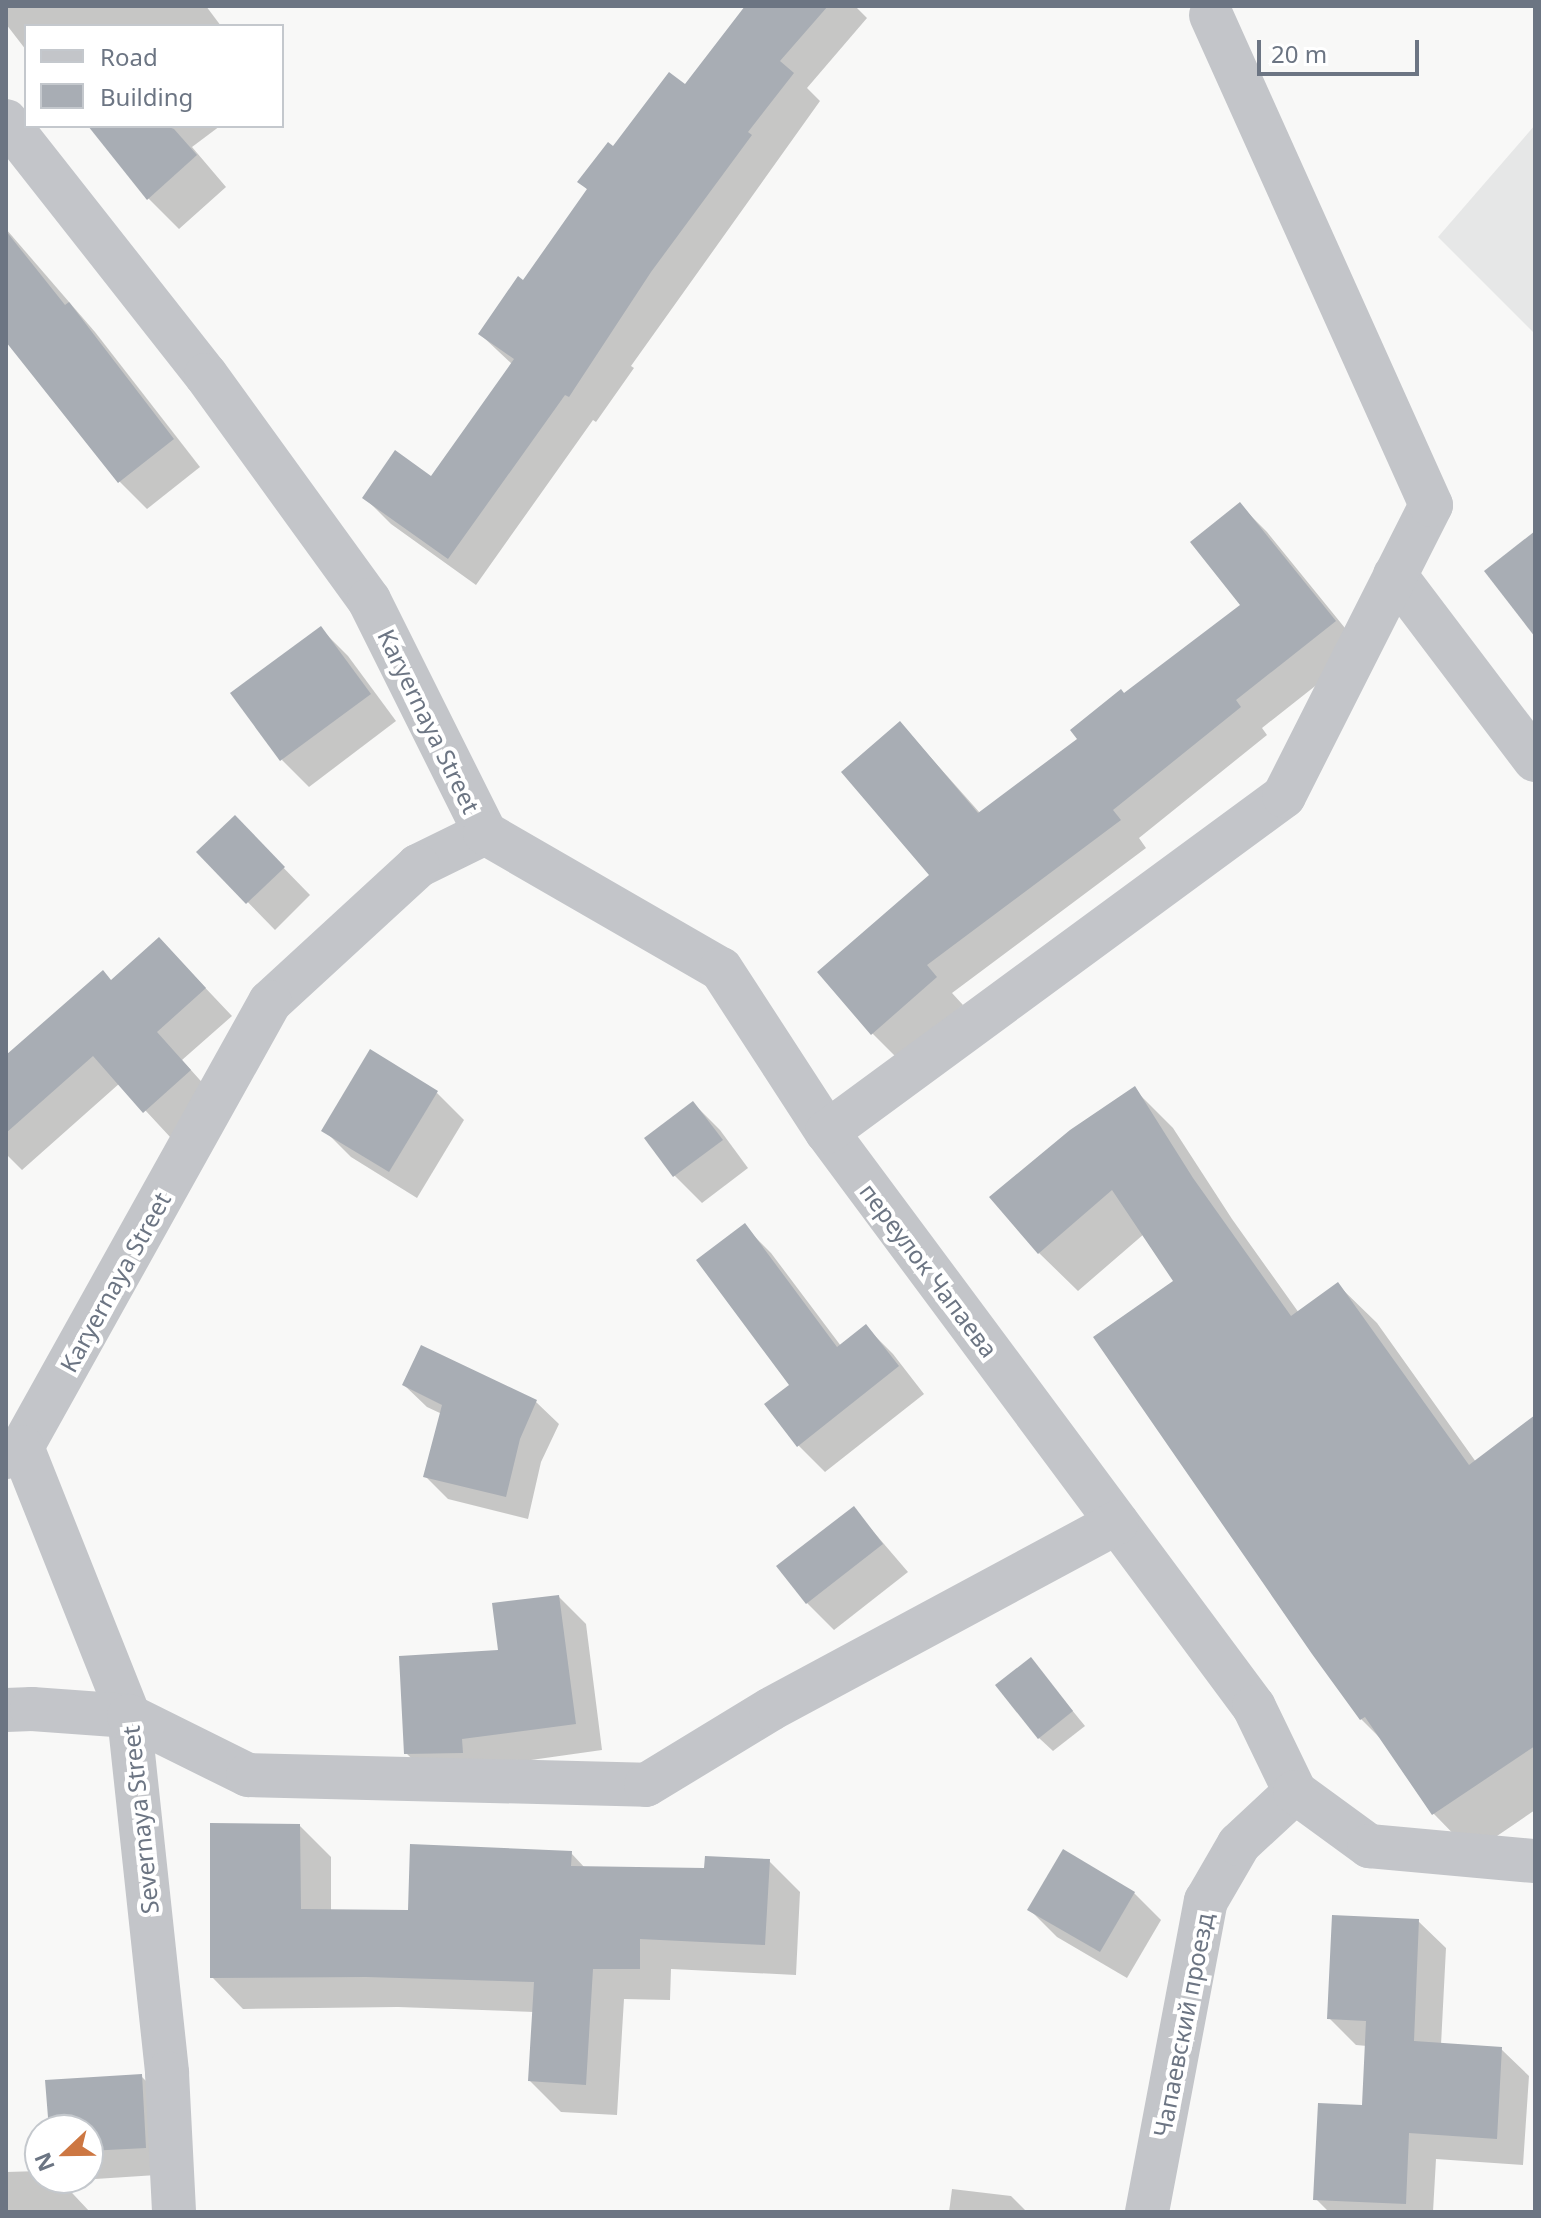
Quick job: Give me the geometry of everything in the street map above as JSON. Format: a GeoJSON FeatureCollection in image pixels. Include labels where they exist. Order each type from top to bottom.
{"type":"FeatureCollection","features":[{"type":"Feature","properties":{"kind":"street"},"geometry":{"type":"LineString","coordinates":[[827,1132],[1284,796],[1431,505],[1211,15]]}},
{"type":"Feature","properties":{"kind":"street","name":"Karyernaya Street"},"geometry":{"type":"LineString","coordinates":[[6,121],[206,375],[369,600],[485,833],[418,866],[270,1002],[14,1452]]}},
{"type":"Feature","properties":{"kind":"street"},"geometry":{"type":"LineString","coordinates":[[1395,575],[1535,760]]}},
{"type":"Feature","properties":{"kind":"street","name":"переулок Чапаева"},"geometry":{"type":"LineString","coordinates":[[485,833],[721,969],[827,1132],[1254,1707],[1295,1792]]}},
{"type":"Feature","properties":{"kind":"street","name":"Severnaya Street"},"geometry":{"type":"LineString","coordinates":[[14,1452],[129,1716],[167,2073],[174,2212]]}},
{"type":"Feature","properties":{"kind":"street"},"geometry":{"type":"LineString","coordinates":[[6,1710],[129,1716],[248,1775],[646,1785],[771,1709],[1117,1523]]}},
{"type":"Feature","properties":{"kind":"street"},"geometry":{"type":"LineString","coordinates":[[1295,1792],[1369,1846],[1535,1861]]}},
{"type":"Feature","properties":{"kind":"street","name":"Чапаевский проезд"},"geometry":{"type":"LineString","coordinates":[[1147,2212],[1206,1901],[1239,1844],[1295,1792]]}},
{"type":"Feature","properties":{"kind":"shaded area"},"geometry":{"type":"Polygon","coordinates":[[[1535,125],[1535,334],[1438,237],[1535,125]]]}},
{"type":"Feature","properties":{"kind":"building"},"geometry":{"type":"Polygon","coordinates":[[[745,6],[828,6],[780,61],[794,73],[748,132],[752,135],[651,272],[569,397],[565,395],[448,559],[362,498],[395,450],[431,476],[514,359],[478,334],[518,276],[523,280],[587,189],[577,182],[608,142],[613,146],[669,72],[685,84],[745,6]]]}},
{"type":"Feature","properties":{"kind":"building"},"geometry":{"type":"Polygon","coordinates":[[[90,128],[171,128],[197,155],[147,200],[90,128]]]}},
{"type":"Feature","properties":{"kind":"building"},"geometry":{"type":"Polygon","coordinates":[[[6,231],[65,305],[69,302],[174,439],[118,483],[6,342],[6,231]]]}},
{"type":"Feature","properties":{"kind":"building"},"geometry":{"type":"Polygon","coordinates":[[[1240,502],[1336,621],[1236,700],[1241,707],[1113,810],[1121,820],[927,965],[937,977],[871,1035],[817,972],[929,875],[841,772],[900,721],[978,813],[1077,739],[1070,730],[1121,689],[1124,693],[1240,605],[1190,542],[1240,502]]]}},
{"type":"Feature","properties":{"kind":"building"},"geometry":{"type":"Polygon","coordinates":[[[1535,531],[1535,637],[1484,571],[1535,531]]]}},
{"type":"Feature","properties":{"kind":"building"},"geometry":{"type":"Polygon","coordinates":[[[321,626],[371,694],[280,761],[230,693],[321,626]]]}},
{"type":"Feature","properties":{"kind":"building"},"geometry":{"type":"Polygon","coordinates":[[[235,815],[285,867],[246,904],[196,852],[235,815]]]}},
{"type":"Feature","properties":{"kind":"building"},"geometry":{"type":"Polygon","coordinates":[[[159,937],[206,988],[157,1032],[191,1070],[143,1113],[93,1056],[6,1133],[6,1055],[103,970],[111,980],[159,937]]]}},
{"type":"Feature","properties":{"kind":"building"},"geometry":{"type":"Polygon","coordinates":[[[370,1049],[438,1091],[389,1172],[321,1131],[370,1049]]]}},
{"type":"Feature","properties":{"kind":"building"},"geometry":{"type":"Polygon","coordinates":[[[1135,1086],[1193,1178],[1291,1316],[1338,1282],[1469,1465],[1535,1415],[1535,1746],[1432,1815],[1365,1717],[1360,1720],[1312,1654],[1093,1337],[1173,1281],[1112,1190],[1038,1254],[989,1197],[1070,1130],[1135,1086]]]}},
{"type":"Feature","properties":{"kind":"building"},"geometry":{"type":"Polygon","coordinates":[[[693,1101],[723,1140],[673,1177],[644,1138],[693,1101]]]}},
{"type":"Feature","properties":{"kind":"building"},"geometry":{"type":"Polygon","coordinates":[[[745,1223],[837,1347],[866,1324],[899,1366],[797,1447],[764,1404],[789,1385],[696,1260],[745,1223]]]}},
{"type":"Feature","properties":{"kind":"building"},"geometry":{"type":"Polygon","coordinates":[[[421,1345],[537,1400],[520,1439],[506,1497],[423,1477],[442,1405],[402,1385],[421,1345]]]}},
{"type":"Feature","properties":{"kind":"building"},"geometry":{"type":"Polygon","coordinates":[[[854,1506],[883,1544],[806,1604],[776,1566],[854,1506]]]}},
{"type":"Feature","properties":{"kind":"building"},"geometry":{"type":"Polygon","coordinates":[[[559,1595],[576,1724],[462,1739],[463,1753],[404,1754],[399,1656],[498,1650],[492,1603],[559,1595]]]}},
{"type":"Feature","properties":{"kind":"building"},"geometry":{"type":"Polygon","coordinates":[[[1031,1657],[1073,1711],[1038,1739],[995,1685],[1031,1657]]]}},
{"type":"Feature","properties":{"kind":"building"},"geometry":{"type":"Polygon","coordinates":[[[210,1823],[300,1824],[301,1909],[408,1910],[410,1844],[572,1851],[571,1866],[704,1868],[705,1856],[770,1859],[765,1945],[640,1939],[640,1969],[593,1969],[586,2085],[528,2081],[534,1982],[366,1977],[210,1978],[210,1823]]]}},
{"type":"Feature","properties":{"kind":"building"},"geometry":{"type":"Polygon","coordinates":[[[1063,1849],[1135,1892],[1100,1952],[1027,1910],[1063,1849]]]}},
{"type":"Feature","properties":{"kind":"building"},"geometry":{"type":"Polygon","coordinates":[[[1332,1915],[1419,1919],[1414,2041],[1502,2047],[1497,2139],[1409,2133],[1406,2204],[1313,2200],[1318,2103],[1362,2105],[1366,2021],[1327,2019],[1332,1915]]]}},
{"type":"Feature","properties":{"kind":"building"},"geometry":{"type":"Polygon","coordinates":[[[142,2074],[146,2148],[104,2150],[104,2114],[48,2114],[45,2080],[142,2074]]]}}]}
